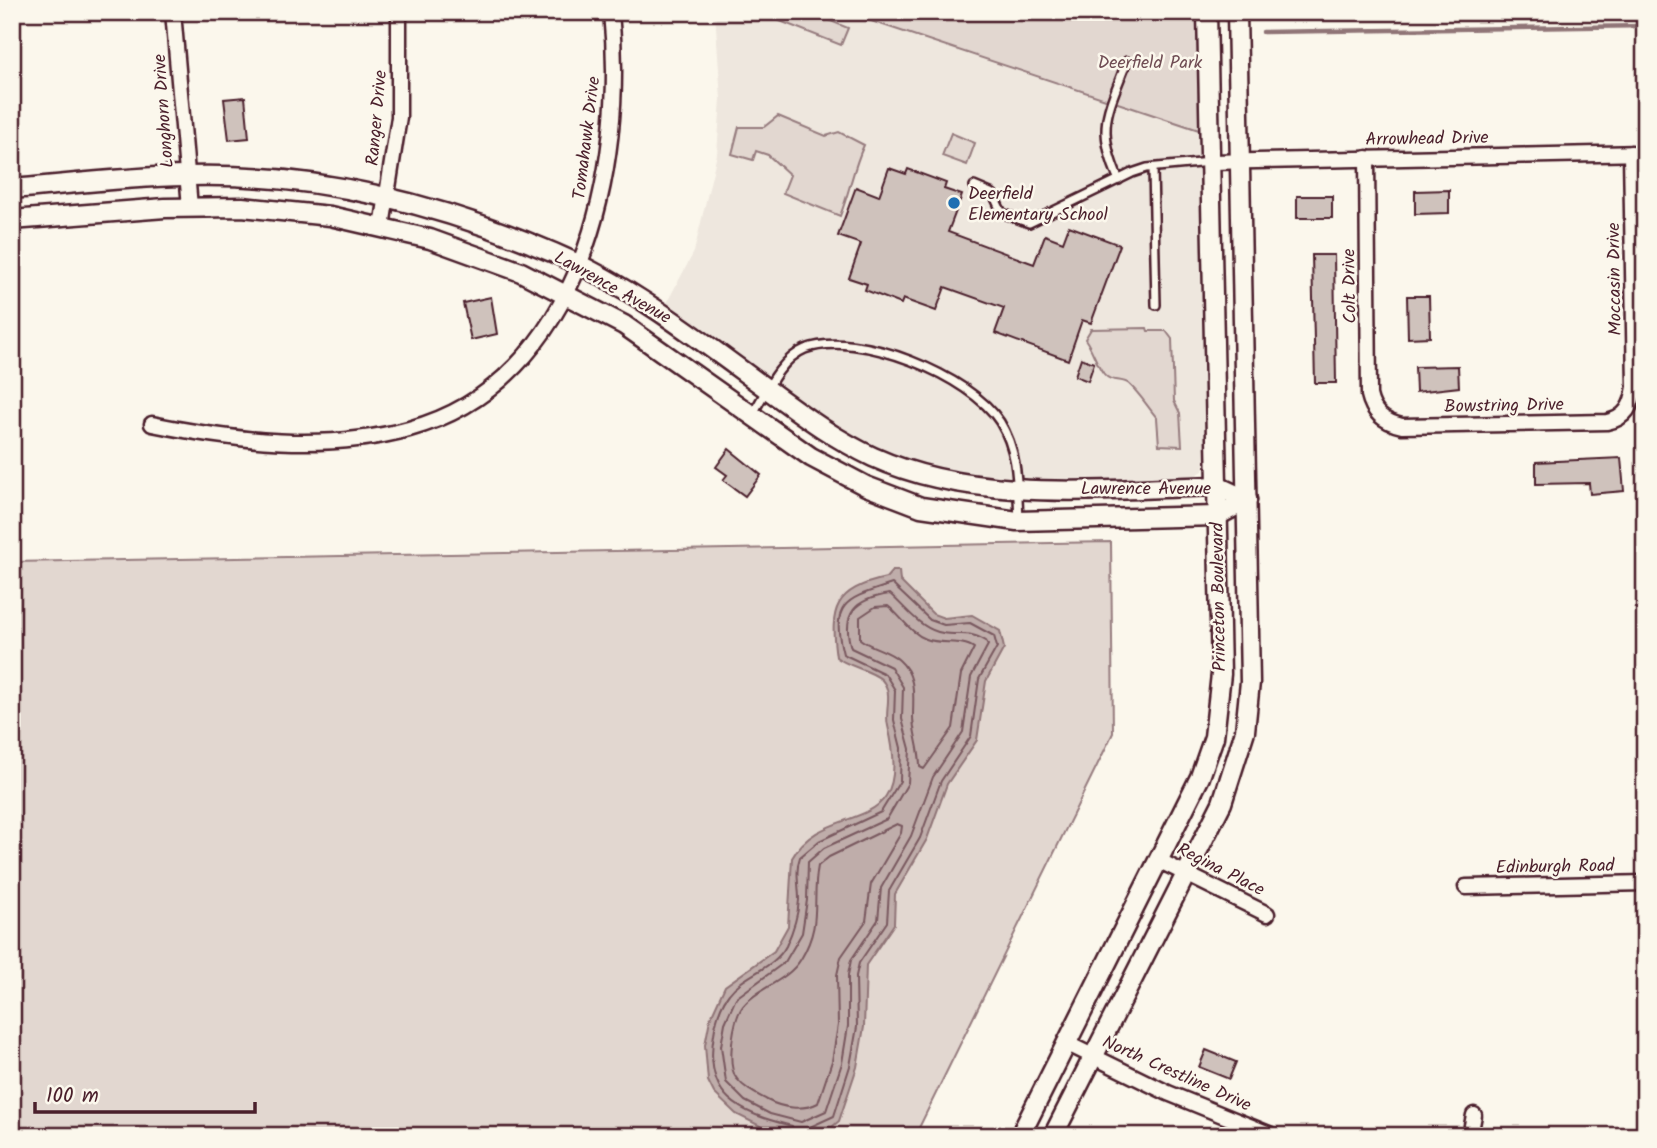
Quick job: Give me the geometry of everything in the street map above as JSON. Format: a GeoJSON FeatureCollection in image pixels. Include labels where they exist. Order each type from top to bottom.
{"type":"FeatureCollection","features":[{"type":"Feature","properties":{"kind":"street","name":"Longhorn Drive"},"geometry":{"type":"LineString","coordinates":[[173,12],[190,207]]}},
{"type":"Feature","properties":{"kind":"street","name":"Ranger Drive"},"geometry":{"type":"LineString","coordinates":[[382,227],[401,93],[399,12]]}},
{"type":"Feature","properties":{"kind":"street","name":"Tomahawk Drive"},"geometry":{"type":"LineString","coordinates":[[152,424],[205,435],[318,442],[345,441],[411,429],[463,407],[503,378],[537,342],[580,266],[600,197],[607,156],[613,77],[611,12]]}},
{"type":"Feature","properties":{"kind":"street","name":"Princeton Boulevard"},"geometry":{"type":"LineString","coordinates":[[1020,1136],[1200,778],[1218,711],[1221,674],[1207,12]]}},
{"type":"Feature","properties":{"kind":"street","name":"Princeton Boulevard"},"geometry":{"type":"LineString","coordinates":[[1053,1136],[1231,783],[1245,731],[1250,682],[1237,12]]}},
{"type":"Feature","properties":{"kind":"street","name":"Arrowhead Drive"},"geometry":{"type":"LineString","coordinates":[[1211,162],[1638,153]]}},
{"type":"Feature","properties":{"kind":"street","name":"Moccasin Drive"},"geometry":{"type":"LineString","coordinates":[[1632,405],[1635,387],[1638,153]]}},
{"type":"Feature","properties":{"kind":"street","name":"Colt Drive"},"geometry":{"type":"LineString","coordinates":[[1367,158],[1369,394],[1376,412]]}},
{"type":"Feature","properties":{"kind":"street","name":"Lawrence Avenue"},"geometry":{"type":"LineString","coordinates":[[12,189],[187,176],[309,183],[387,197],[455,214],[580,266],[674,321],[815,424],[874,457],[932,477],[965,484],[1018,488],[1217,486],[1247,500]]}},
{"type":"Feature","properties":{"kind":"street","name":"Lawrence Avenue"},"geometry":{"type":"LineString","coordinates":[[12,220],[190,207],[283,209],[382,227],[475,254],[566,295],[624,325],[834,471],[896,500],[952,514],[1019,521],[1217,516],[1247,500]]}},
{"type":"Feature","properties":{"kind":"street","name":"Bowstring Drive"},"geometry":{"type":"LineString","coordinates":[[1376,412],[1390,424],[1402,426],[1607,422],[1625,414],[1632,405]]}},
{"type":"Feature","properties":{"kind":"street","name":"Regina Place"},"geometry":{"type":"LineString","coordinates":[[1158,860],[1267,914]]}},
{"type":"Feature","properties":{"kind":"street","name":"Edinburgh Road"},"geometry":{"type":"LineString","coordinates":[[1466,887],[1645,883]]}},
{"type":"Feature","properties":{"kind":"street","name":"North Crestline Drive"},"geometry":{"type":"LineString","coordinates":[[1066,1043],[1168,1093],[1274,1136]]}},
{"type":"Feature","properties":{"kind":"street"},"geometry":{"type":"LineString","coordinates":[[1470,1136],[1475,1115]]}},
{"type":"Feature","properties":{"kind":"lane"},"geometry":{"type":"LineString","coordinates":[[1119,180],[1106,148],[1104,134],[1107,116],[1127,61]]}},
{"type":"Feature","properties":{"kind":"lane"},"geometry":{"type":"LineString","coordinates":[[974,187],[993,194],[1002,213],[1029,223],[1119,180],[1153,167],[1211,162]]}},
{"type":"Feature","properties":{"kind":"lane"},"geometry":{"type":"LineString","coordinates":[[1153,167],[1156,305]]}},
{"type":"Feature","properties":{"kind":"lane"},"geometry":{"type":"LineString","coordinates":[[752,415],[791,358],[805,349],[858,347],[940,373],[971,391],[989,407],[1001,424],[1014,454],[1019,521]]}},
{"type":"Feature","properties":{"kind":"shaded area","name":"Deerfield Elementary School"},"geometry":{"type":"Polygon","coordinates":[[[715,12],[844,12],[1202,131],[1207,454],[1203,471],[1189,479],[993,480],[910,462],[858,441],[814,413],[665,306],[694,252],[717,154],[721,99],[715,12]]]}},
{"type":"Feature","properties":{"kind":"green space"},"geometry":{"type":"Polygon","coordinates":[[[769,12],[809,12],[848,28],[841,45],[767,16],[769,12]]]}},
{"type":"Feature","properties":{"kind":"green space","name":"Deerfield Park"},"geometry":{"type":"Polygon","coordinates":[[[844,12],[1200,12],[1202,131],[844,12]]]}},
{"type":"Feature","properties":{"kind":"green space"},"geometry":{"type":"Polygon","coordinates":[[[778,116],[826,136],[839,132],[864,145],[840,216],[783,193],[790,175],[768,155],[756,151],[753,160],[732,154],[739,127],[764,127],[778,116]]]}},
{"type":"Feature","properties":{"kind":"green space"},"geometry":{"type":"Polygon","coordinates":[[[951,133],[975,143],[967,165],[942,156],[951,133]]]}},
{"type":"Feature","properties":{"kind":"green space"},"geometry":{"type":"Polygon","coordinates":[[[1147,328],[1148,331],[1166,331],[1172,339],[1174,401],[1180,413],[1182,446],[1159,445],[1157,418],[1129,384],[1110,379],[1104,374],[1085,339],[1091,329],[1147,328]]]}},
{"type":"Feature","properties":{"kind":"green space"},"geometry":{"type":"Polygon","coordinates":[[[1111,542],[1113,733],[915,1136],[12,1136],[12,562],[1111,542]]]}},
{"type":"Feature","properties":{"kind":"water"},"geometry":{"type":"Polygon","coordinates":[[[892,571],[899,571],[900,581],[933,614],[944,618],[972,615],[1000,631],[1004,648],[986,681],[977,740],[947,784],[927,839],[895,894],[894,924],[866,965],[864,1027],[857,1067],[839,1121],[832,1127],[800,1134],[766,1129],[736,1114],[714,1093],[708,1081],[705,1045],[710,1019],[725,986],[774,951],[788,926],[792,858],[807,840],[825,828],[864,813],[879,804],[890,788],[894,763],[887,720],[886,685],[878,677],[836,657],[834,626],[835,613],[846,595],[856,588],[886,578],[892,571]]]}},
{"type":"Feature","properties":{"kind":"building"},"geometry":{"type":"Polygon","coordinates":[[[245,97],[249,138],[229,140],[224,99],[245,97]]]}},
{"type":"Feature","properties":{"kind":"building"},"geometry":{"type":"Polygon","coordinates":[[[889,168],[906,174],[908,169],[946,183],[944,189],[962,195],[948,232],[1034,264],[1045,235],[1063,242],[1069,226],[1120,245],[1091,323],[1082,320],[1068,360],[995,333],[1004,308],[945,287],[936,311],[903,299],[901,304],[865,290],[867,284],[849,278],[861,244],[838,236],[856,187],[879,196],[889,168]]]}},
{"type":"Feature","properties":{"kind":"building"},"geometry":{"type":"Polygon","coordinates":[[[1449,190],[1449,213],[1415,214],[1415,191],[1449,190]]]}},
{"type":"Feature","properties":{"kind":"building"},"geometry":{"type":"Polygon","coordinates":[[[1297,196],[1332,196],[1332,218],[1297,218],[1297,196]]]}},
{"type":"Feature","properties":{"kind":"building"},"geometry":{"type":"Polygon","coordinates":[[[1312,255],[1334,255],[1336,383],[1315,383],[1312,255]]]}},
{"type":"Feature","properties":{"kind":"building"},"geometry":{"type":"Polygon","coordinates":[[[1407,296],[1429,296],[1430,337],[1408,338],[1407,296]]]}},
{"type":"Feature","properties":{"kind":"building"},"geometry":{"type":"Polygon","coordinates":[[[491,297],[497,334],[471,340],[463,303],[491,297]]]}},
{"type":"Feature","properties":{"kind":"building"},"geometry":{"type":"Polygon","coordinates":[[[1081,358],[1094,363],[1088,381],[1075,376],[1081,358]]]}},
{"type":"Feature","properties":{"kind":"building"},"geometry":{"type":"Polygon","coordinates":[[[1458,366],[1459,387],[1416,392],[1415,367],[1458,366]]]}},
{"type":"Feature","properties":{"kind":"building"},"geometry":{"type":"Polygon","coordinates":[[[729,449],[761,475],[745,496],[723,480],[727,475],[716,467],[729,449]]]}},
{"type":"Feature","properties":{"kind":"building"},"geometry":{"type":"Polygon","coordinates":[[[1621,458],[1624,491],[1590,494],[1589,483],[1536,484],[1536,462],[1621,458]]]}},
{"type":"Feature","properties":{"kind":"building"},"geometry":{"type":"Polygon","coordinates":[[[1206,1050],[1236,1062],[1229,1079],[1199,1067],[1206,1050]]]}},
{"type":"Feature","properties":{"kind":"waterway"},"geometry":{"type":"LineString","coordinates":[[1263,32],[1645,26]]}},
{"type":"Feature","properties":{"kind":"place","name":"Deerfield Elementary School"},"geometry":{"type":"Point","coordinates":[954,203]}}]}
